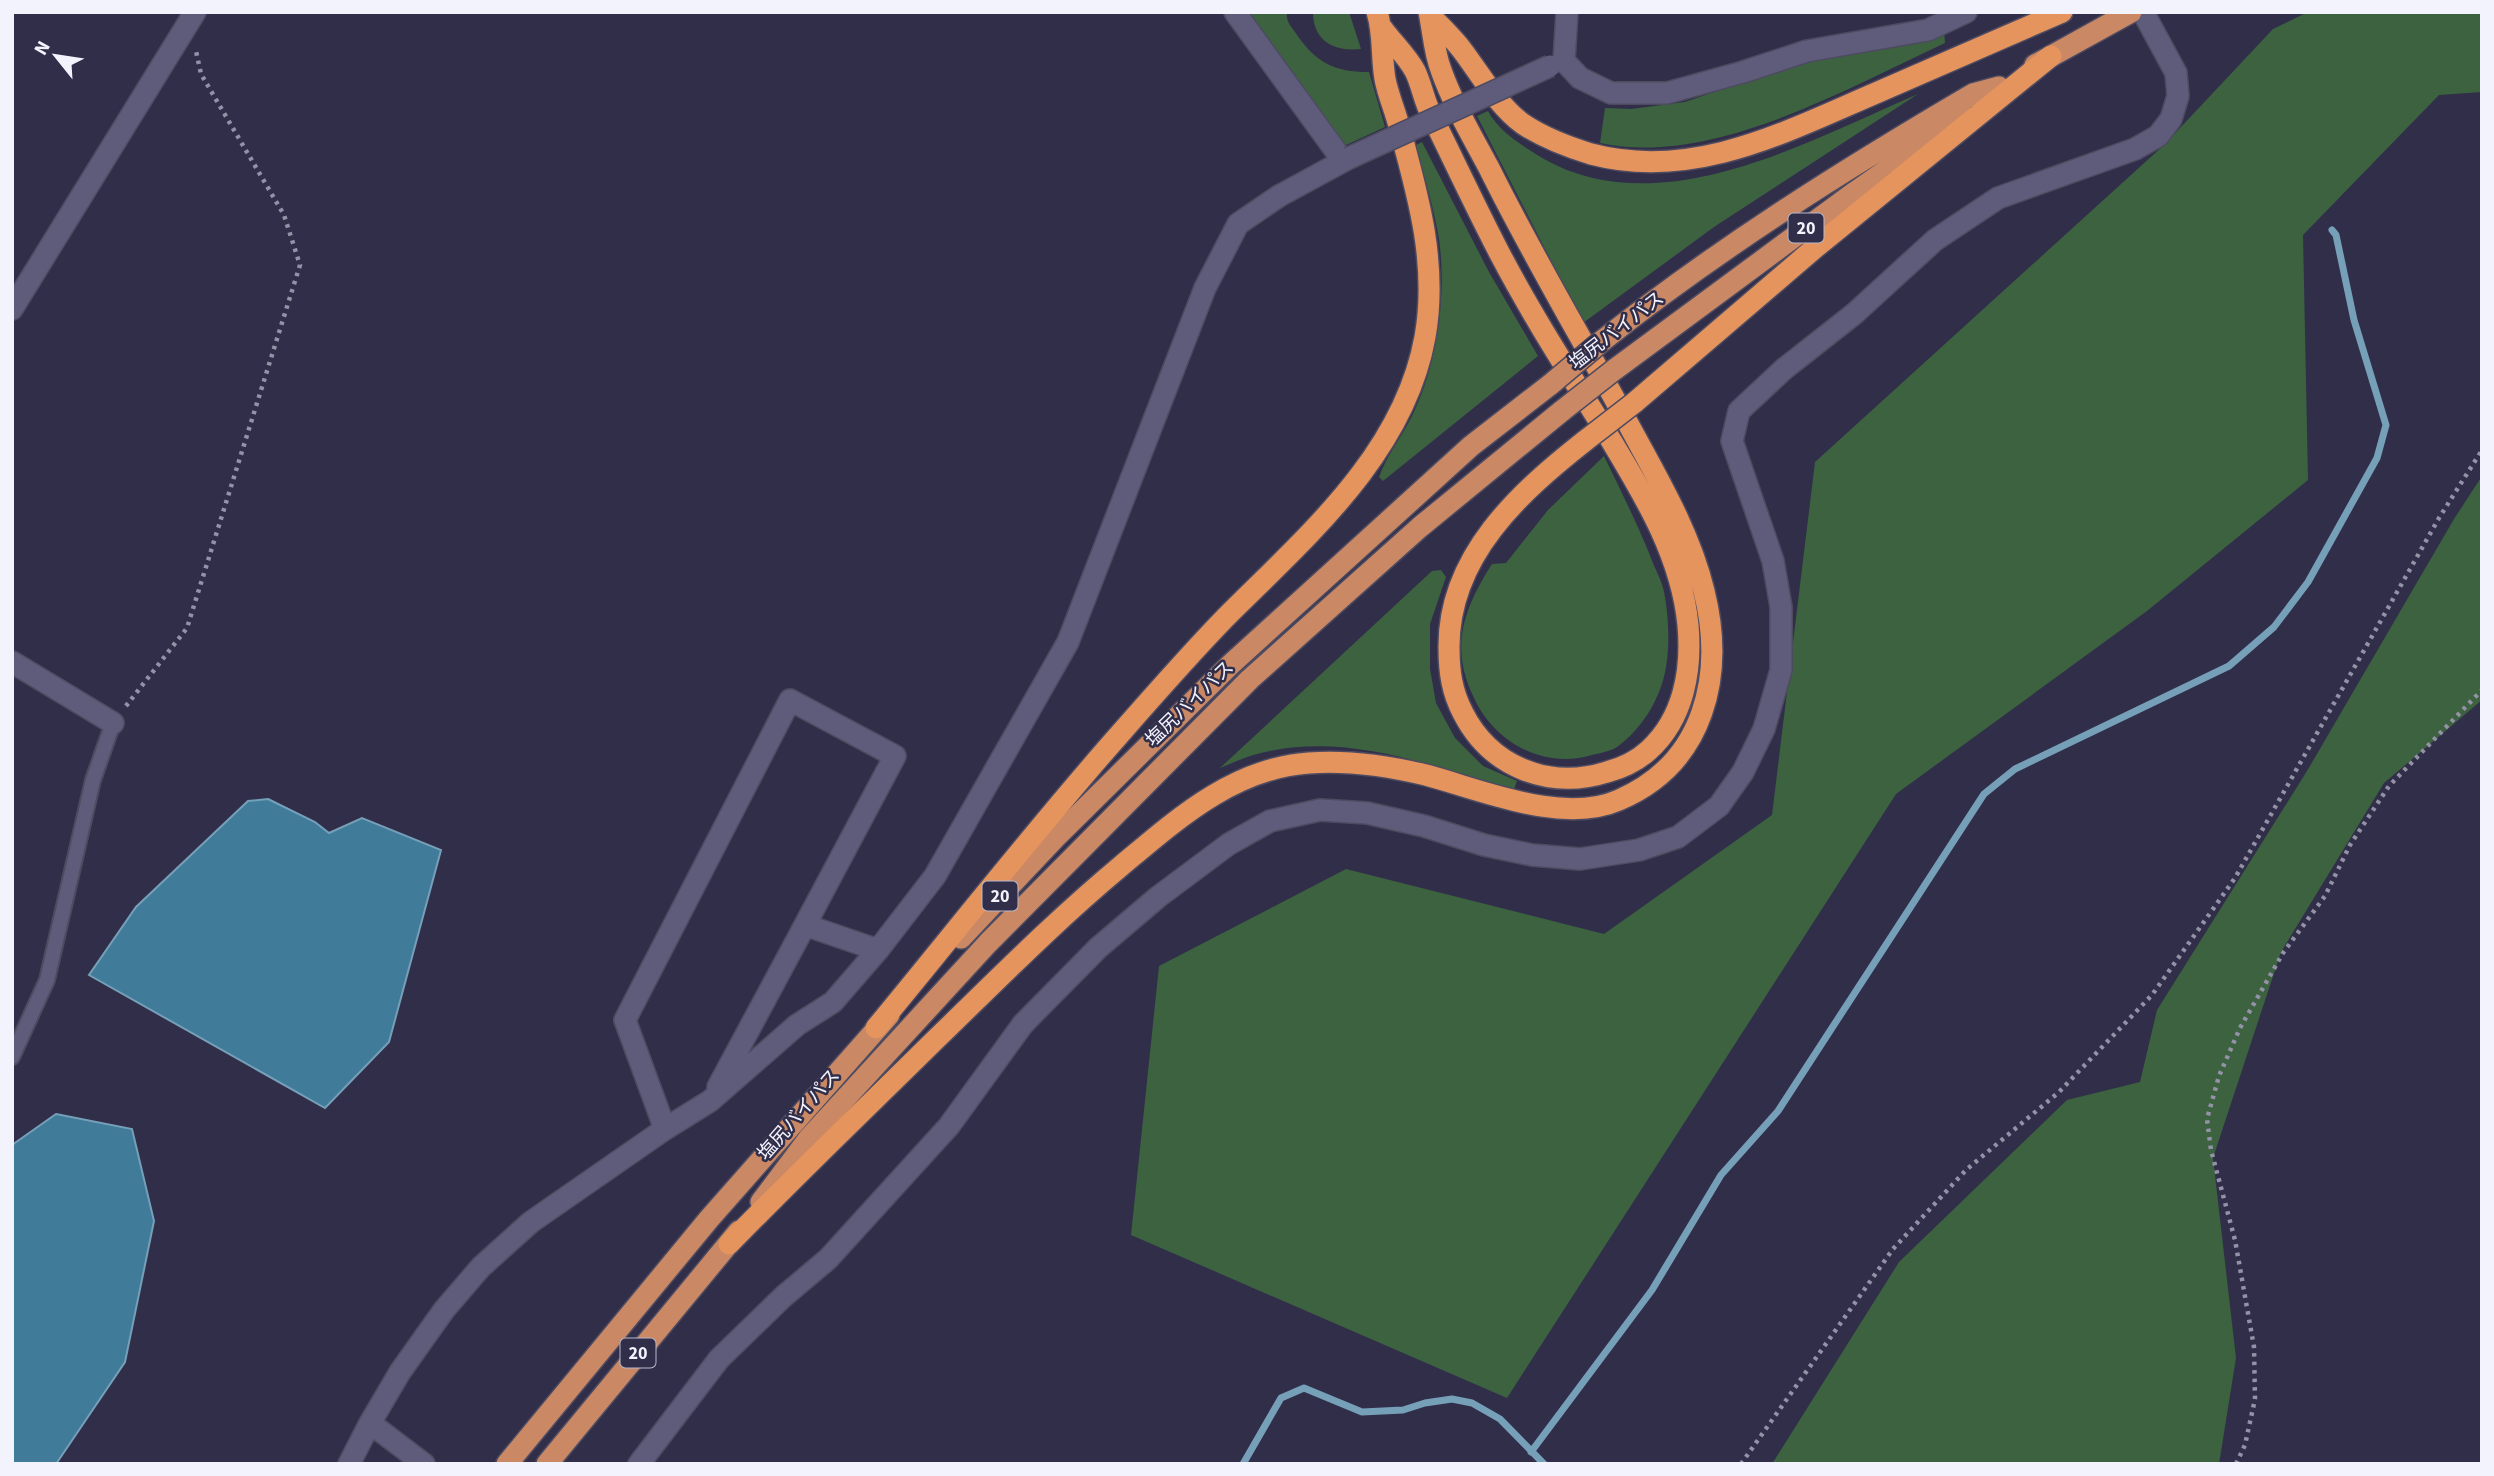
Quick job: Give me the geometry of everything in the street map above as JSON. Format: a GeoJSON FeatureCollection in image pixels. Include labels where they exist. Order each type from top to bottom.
{"type":"FeatureCollection","features":[{"type":"Feature","properties":{"kind":"highway"},"geometry":{"type":"LineString","coordinates":[[1429,14],[1461,48],[1480,76],[1522,123],[1557,143],[1583,151],[1618,160],[1657,163],[1698,159],[1763,141],[2062,12]]}},
{"type":"Feature","properties":{"kind":"highway","name":"塩尻バイパス"},"geometry":{"type":"LineString","coordinates":[[547,1464],[729,1244],[809,1138],[988,943],[1250,679],[1420,527],[1614,370],[1855,192],[1979,106],[1999,87],[2131,12]]}},
{"type":"Feature","properties":{"kind":"highway"},"geometry":{"type":"LineString","coordinates":[[729,1244],[813,1158],[1071,907],[1175,820],[1234,783],[1301,763],[1338,762],[1394,768],[1525,804],[1577,808],[1616,802],[1630,794],[1664,772],[1692,737],[1707,698],[1712,642],[1705,593],[1683,530],[1598,368],[1529,247],[1454,100],[1439,66],[1429,14]]}},
{"type":"Feature","properties":{"kind":"highway"},"geometry":{"type":"LineString","coordinates":[[1379,20],[1415,71],[1430,113],[1502,257],[1647,501],[1675,564],[1684,594],[1689,670],[1680,704],[1662,735],[1650,750],[1621,768],[1590,777],[1556,778],[1521,771],[1493,752],[1479,738],[1457,701],[1449,677],[1450,622],[1462,580],[1473,555],[1488,534],[1531,487],[1586,440],[1634,402],[1816,247],[2051,56]]}},
{"type":"Feature","properties":{"kind":"highway"},"geometry":{"type":"LineString","coordinates":[[876,1028],[1118,736],[1223,621],[1312,531],[1360,476],[1400,410],[1411,385],[1425,337],[1430,286],[1429,259],[1415,185],[1385,79],[1379,20]]}},
{"type":"Feature","properties":{"kind":"highway","name":"塩尻バイパス"},"geometry":{"type":"LineString","coordinates":[[507,1464],[709,1219],[876,1028],[1055,838],[1230,665],[1471,446],[1662,295],[1794,203],[1973,94],[1999,87]]}},
{"type":"Feature","properties":{"kind":"street"},"geometry":{"type":"LineString","coordinates":[[1235,12],[1345,160]]}},
{"type":"Feature","properties":{"kind":"street"},"geometry":{"type":"LineString","coordinates":[[1557,63],[1567,12]]}},
{"type":"Feature","properties":{"kind":"street"},"geometry":{"type":"LineString","coordinates":[[1557,63],[1611,93],[1667,93],[1807,51],[1928,30],[1965,12]]}},
{"type":"Feature","properties":{"kind":"street"},"geometry":{"type":"LineString","coordinates":[[639,1464],[719,1359],[784,1296],[828,1259],[949,1126],[1023,1024],[1098,948],[1158,897],[1228,844],[1270,821],[1320,810],[1367,813],[1424,826],[1484,845],[1532,855],[1580,859],[1639,850],[1678,837],[1718,806],[1743,772],[1764,729],[1781,670],[1781,607],[1773,561],[1732,441],[1739,411],[1784,369],[1854,314],[1935,240],[1998,198],[2123,154],[2158,136],[2171,119],[2178,96],[2176,73],[2143,12]]}},
{"type":"Feature","properties":{"kind":"street"},"geometry":{"type":"LineString","coordinates":[[12,309],[195,16]]}},
{"type":"Feature","properties":{"kind":"street"},"geometry":{"type":"LineString","coordinates":[[349,1464],[400,1372],[429,1330],[481,1267],[531,1222],[710,1101],[797,1025],[833,1002],[878,950],[935,876],[1068,642],[1205,288],[1238,224],[1279,196],[1345,160],[1557,63]]}},
{"type":"Feature","properties":{"kind":"street"},"geometry":{"type":"LineString","coordinates":[[12,662],[113,723]]}},
{"type":"Feature","properties":{"kind":"street"},"geometry":{"type":"LineString","coordinates":[[665,1129],[625,1020],[790,700],[895,756],[710,1101]]}},
{"type":"Feature","properties":{"kind":"street"},"geometry":{"type":"LineString","coordinates":[[805,925],[878,950]]}},
{"type":"Feature","properties":{"kind":"street"},"geometry":{"type":"LineString","coordinates":[[370,1423],[424,1464]]}},
{"type":"Feature","properties":{"kind":"lane"},"geometry":{"type":"LineString","coordinates":[[12,1056],[47,980],[93,780],[113,723]]}},
{"type":"Feature","properties":{"kind":"path"},"geometry":{"type":"LineString","coordinates":[[113,723],[187,628],[300,265],[284,215],[201,74],[195,16]]}},
{"type":"Feature","properties":{"kind":"path"},"geometry":{"type":"LineString","coordinates":[[1741,1464],[1893,1250],[1966,1170],[2059,1092],[2152,995],[2235,878],[2439,518],[2482,450]]}},
{"type":"Feature","properties":{"kind":"path"},"geometry":{"type":"LineString","coordinates":[[2236,1464],[2245,1445],[2255,1399],[2254,1347],[2235,1240],[2211,1150],[2207,1119],[2219,1076],[2240,1028],[2283,953],[2325,896],[2350,845],[2389,786],[2482,690]]}},
{"type":"Feature","properties":{"kind":"green space"},"geometry":{"type":"Polygon","coordinates":[[[1244,12],[1287,12],[1290,25],[1318,58],[1345,70],[1369,72],[1385,127],[1344,146],[1244,12]]]}},
{"type":"Feature","properties":{"kind":"green space"},"geometry":{"type":"Polygon","coordinates":[[[1313,12],[1349,12],[1361,49],[1342,49],[1327,42],[1317,30],[1313,12]]]}},
{"type":"Feature","properties":{"kind":"green space"},"geometry":{"type":"Polygon","coordinates":[[[2308,12],[2482,12],[2482,92],[2439,95],[2303,235],[2308,480],[2147,611],[1896,794],[1507,1398],[1131,1235],[1159,966],[1346,869],[1604,934],[1772,815],[1815,462],[2164,145],[2273,29],[2308,12]]]}},
{"type":"Feature","properties":{"kind":"green space"},"geometry":{"type":"Polygon","coordinates":[[[1944,29],[1945,43],[1821,101],[1732,134],[1687,144],[1643,147],[1600,143],[1605,108],[1631,109],[1685,102],[1810,59],[1944,29]]]}},
{"type":"Feature","properties":{"kind":"green space"},"geometry":{"type":"Polygon","coordinates":[[[1918,94],[1714,227],[1583,323],[1477,116],[1488,111],[1505,132],[1544,159],[1589,177],[1636,183],[1685,180],[1734,169],[1782,153],[1918,94]]]}},
{"type":"Feature","properties":{"kind":"green space"},"geometry":{"type":"Polygon","coordinates":[[[1422,142],[1489,272],[1538,356],[1383,481],[1379,477],[1382,469],[1412,416],[1428,375],[1441,307],[1439,239],[1416,145],[1422,142]]]}},
{"type":"Feature","properties":{"kind":"green space"},"geometry":{"type":"Polygon","coordinates":[[[1604,456],[1663,588],[1668,630],[1666,669],[1652,708],[1624,742],[1602,753],[1574,759],[1556,759],[1523,749],[1494,728],[1483,714],[1466,679],[1462,662],[1463,628],[1474,596],[1492,564],[1506,563],[1548,510],[1604,456]]]}},
{"type":"Feature","properties":{"kind":"green space"},"geometry":{"type":"Polygon","coordinates":[[[2482,476],[2482,700],[2384,783],[2281,952],[2213,1158],[2236,1358],[2219,1464],[1772,1464],[1899,1262],[2067,1100],[2140,1082],[2157,1010],[2307,771],[2454,519],[2482,476]]]}},
{"type":"Feature","properties":{"kind":"green space"},"geometry":{"type":"Polygon","coordinates":[[[1441,570],[1446,577],[1430,624],[1430,669],[1436,703],[1455,738],[1483,766],[1517,781],[1513,792],[1389,754],[1325,746],[1256,754],[1220,768],[1432,571],[1441,570]]]}},
{"type":"Feature","properties":{"kind":"water"},"geometry":{"type":"Polygon","coordinates":[[[268,799],[315,822],[329,833],[362,818],[441,850],[389,1042],[325,1108],[89,975],[136,907],[248,801],[268,799]]]}},
{"type":"Feature","properties":{"kind":"water"},"geometry":{"type":"Polygon","coordinates":[[[56,1114],[132,1129],[154,1221],[125,1362],[56,1464],[12,1464],[12,1145],[56,1114]]]}},
{"type":"Feature","properties":{"kind":"waterway"},"geometry":{"type":"LineString","coordinates":[[1531,1452],[1652,1290],[1721,1175],[1778,1111],[1984,794],[2015,769],[2229,666],[2274,627],[2308,582],[2377,458],[2386,425],[2354,320],[2336,235],[2332,230]]}},
{"type":"Feature","properties":{"kind":"waterway"},"geometry":{"type":"LineString","coordinates":[[1243,1464],[1281,1398],[1304,1388],[1362,1412],[1403,1410],[1452,1399],[1472,1403],[1500,1419],[1544,1464]]}}]}
